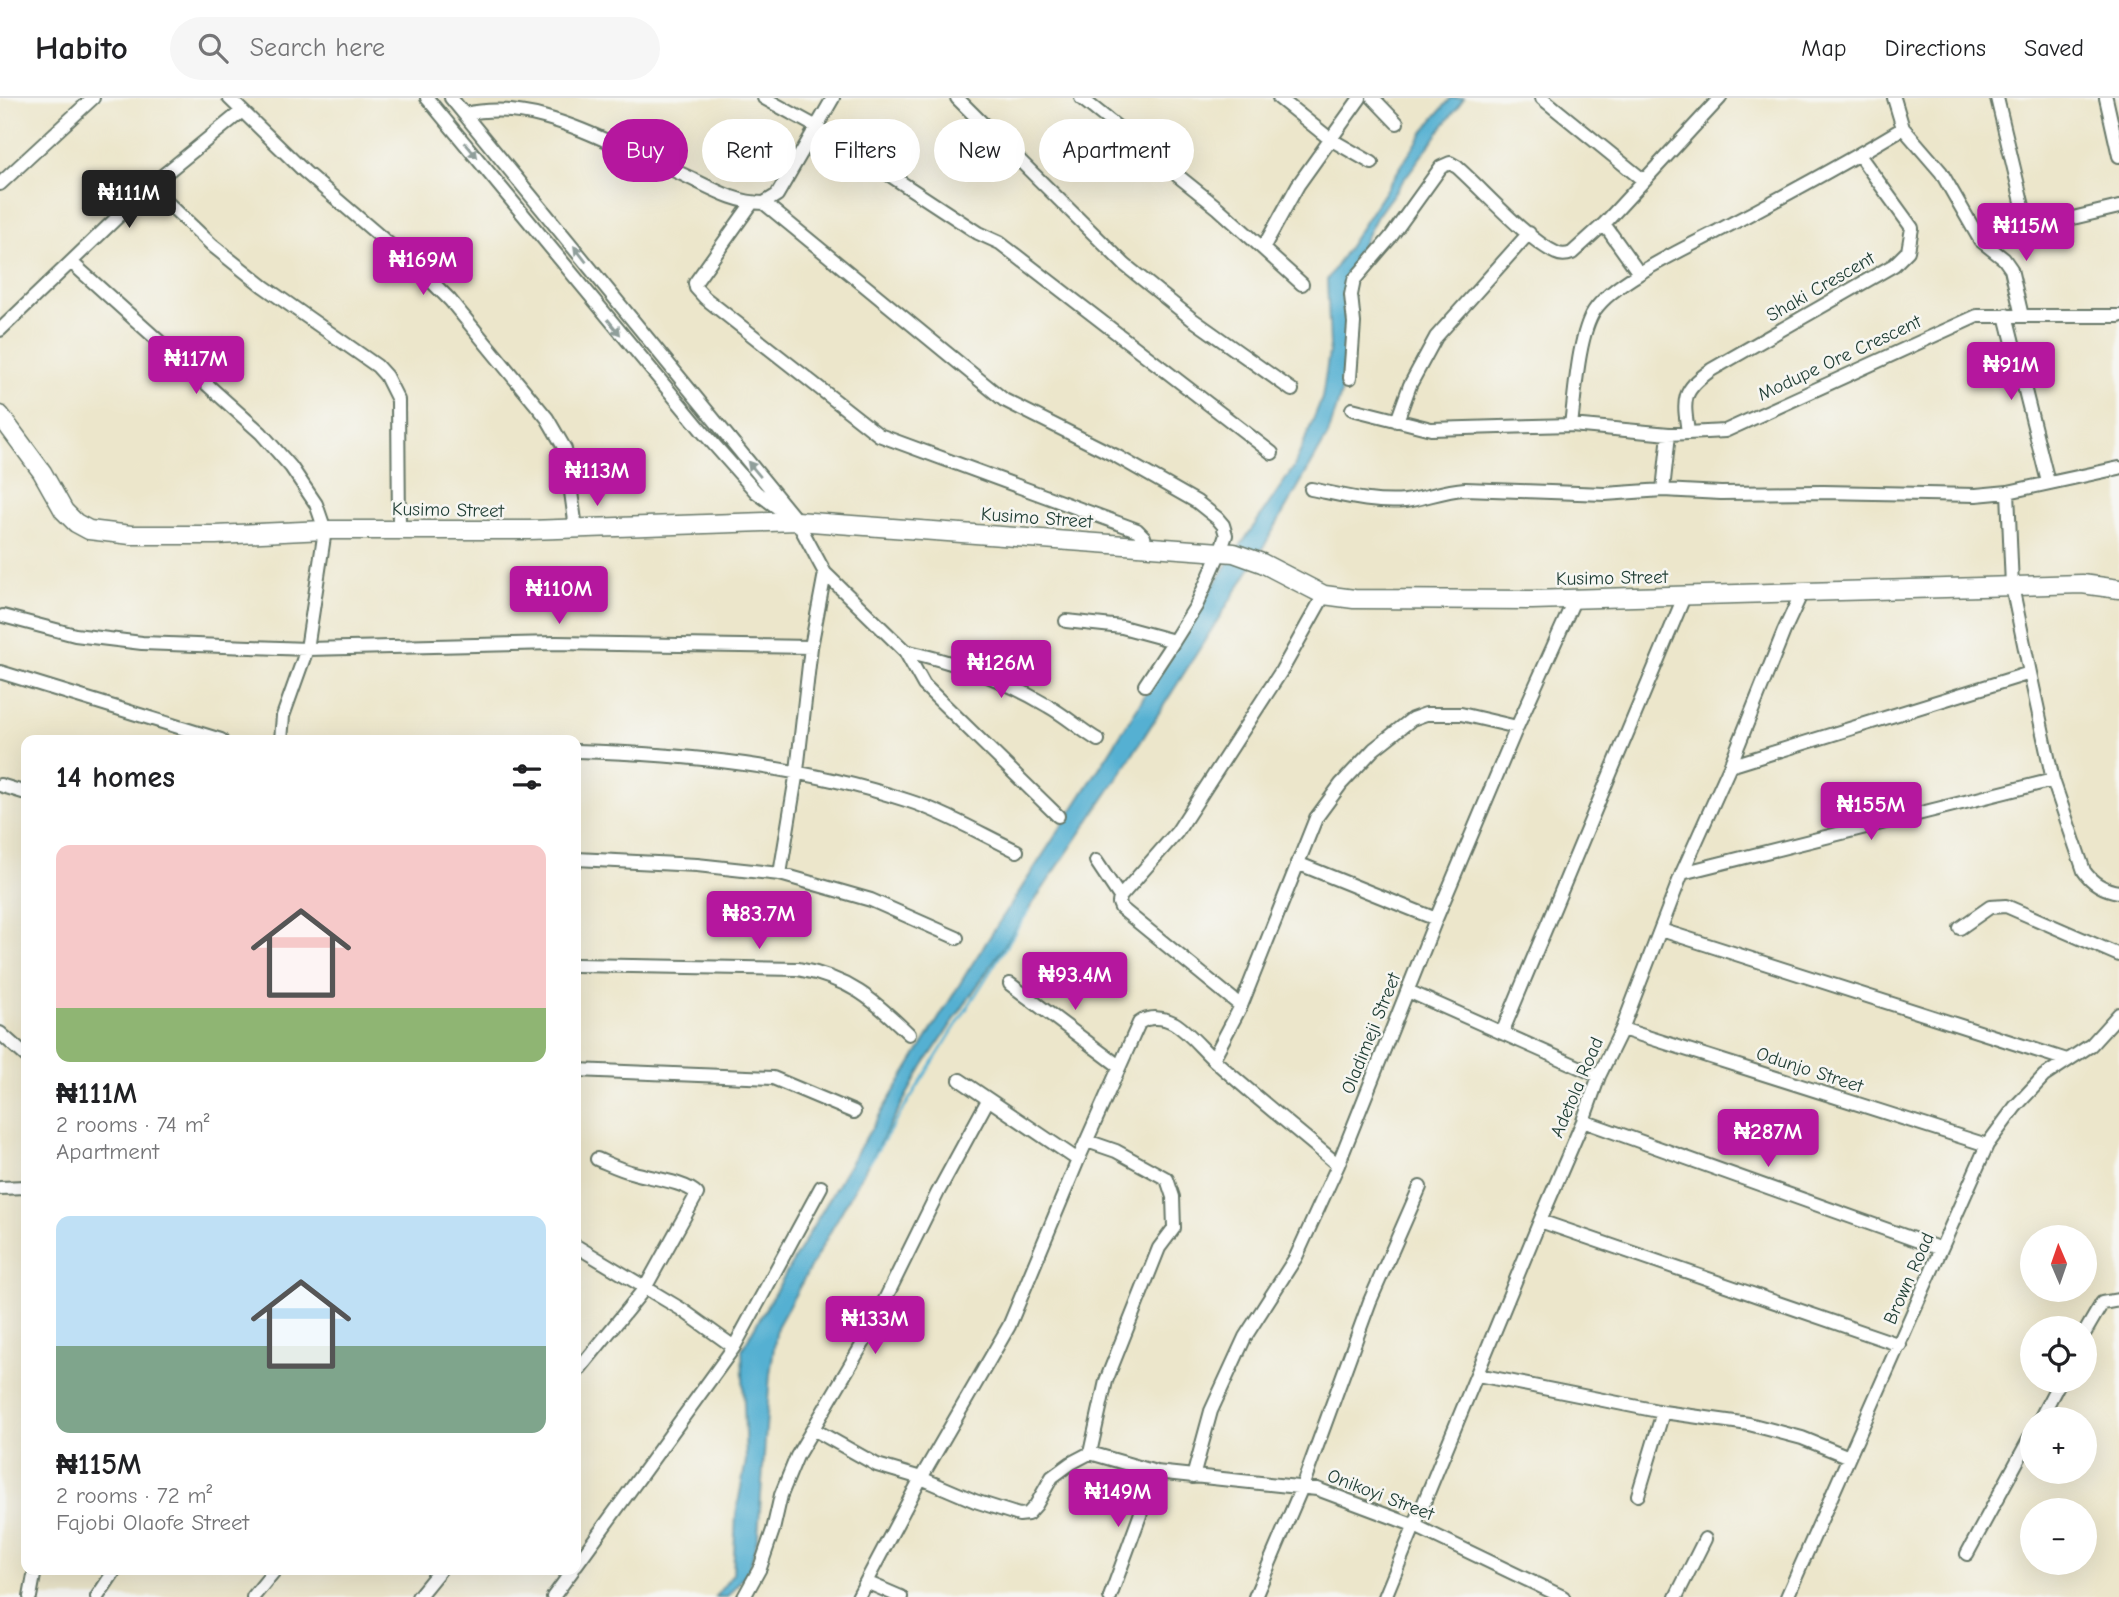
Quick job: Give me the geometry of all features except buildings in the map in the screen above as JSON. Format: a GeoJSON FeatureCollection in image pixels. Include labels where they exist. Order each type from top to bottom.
{"type":"FeatureCollection","features":[{"type":"Feature","properties":{"kind":"street"},"geometry":{"type":"LineString","coordinates":[[0,184],[93,98]]}},
{"type":"Feature","properties":{"kind":"street"},"geometry":{"type":"LineString","coordinates":[[229,98],[305,172],[425,275],[450,300],[547,418],[565,449],[576,528]]}},
{"type":"Feature","properties":{"kind":"street"},"geometry":{"type":"LineString","coordinates":[[426,98],[702,432],[757,492],[797,522]]}},
{"type":"Feature","properties":{"kind":"street"},"geometry":{"type":"LineString","coordinates":[[451,98],[797,522],[825,573],[905,651],[924,685],[1058,816]]}},
{"type":"Feature","properties":{"kind":"street"},"geometry":{"type":"LineString","coordinates":[[764,98],[810,123]]}},
{"type":"Feature","properties":{"kind":"street"},"geometry":{"type":"LineString","coordinates":[[820,119],[833,98]]}},
{"type":"Feature","properties":{"kind":"street"},"geometry":{"type":"LineString","coordinates":[[957,98],[1125,265],[1192,318],[1292,390]]}},
{"type":"Feature","properties":{"kind":"street"},"geometry":{"type":"LineString","coordinates":[[1081,98],[1209,200],[1303,284]]}},
{"type":"Feature","properties":{"kind":"street"},"geometry":{"type":"LineString","coordinates":[[1279,98],[1330,139],[1372,163]]}},
{"type":"Feature","properties":{"kind":"street"},"geometry":{"type":"LineString","coordinates":[[1263,248],[1298,185],[1360,98]]}},
{"type":"Feature","properties":{"kind":"street"},"geometry":{"type":"LineString","coordinates":[[1374,98],[1396,123]]}},
{"type":"Feature","properties":{"kind":"street"},"geometry":{"type":"LineString","coordinates":[[1542,98],[1643,180]]}},
{"type":"Feature","properties":{"kind":"street"},"geometry":{"type":"LineString","coordinates":[[1350,378],[1353,323],[1351,295],[1354,280],[1391,238],[1441,167],[1450,163],[1457,167],[1529,233],[1557,254],[1566,255],[1572,253],[1604,224],[1720,98]]}},
{"type":"Feature","properties":{"kind":"street"},"geometry":{"type":"LineString","coordinates":[[1894,98],[1903,128],[1941,172],[1980,240],[2004,260],[2011,270],[2022,316]]}},
{"type":"Feature","properties":{"kind":"street"},"geometry":{"type":"LineString","coordinates":[[1997,98],[2028,227]]}},
{"type":"Feature","properties":{"kind":"street"},"geometry":{"type":"LineString","coordinates":[[2106,98],[2119,156]]}},
{"type":"Feature","properties":{"kind":"street"},"geometry":{"type":"LineString","coordinates":[[465,114],[487,109],[506,110],[562,122],[653,160],[720,194],[758,203],[1004,400],[1118,457],[1197,502],[1223,526],[1227,552],[1145,685]]}},
{"type":"Feature","properties":{"kind":"street"},"geometry":{"type":"LineString","coordinates":[[0,330],[150,186],[242,111]]}},
{"type":"Feature","properties":{"kind":"street"},"geometry":{"type":"LineString","coordinates":[[1571,425],[1585,329],[1601,302],[1639,273],[1859,155],[1903,128]]}},
{"type":"Feature","properties":{"kind":"street"},"geometry":{"type":"LineString","coordinates":[[810,135],[777,195],[758,203],[695,283],[695,288],[879,435],[1136,530],[1144,537],[1146,546]]}},
{"type":"Feature","properties":{"kind":"street","name":"Shaki Crescent"},"geometry":{"type":"LineString","coordinates":[[1688,432],[1686,395],[1692,384],[1711,370],[1894,265],[1908,251],[1912,228],[1859,155]]}},
{"type":"Feature","properties":{"kind":"street"},"geometry":{"type":"LineString","coordinates":[[900,182],[978,233],[1000,243],[1272,453]]}},
{"type":"Feature","properties":{"kind":"street"},"geometry":{"type":"LineString","coordinates":[[150,186],[233,262],[377,366],[386,376],[398,400],[399,529]]}},
{"type":"Feature","properties":{"kind":"street"},"geometry":{"type":"LineString","coordinates":[[1980,240],[2119,207]]}},
{"type":"Feature","properties":{"kind":"street"},"geometry":{"type":"LineString","coordinates":[[1604,224],[1639,273]]}},
{"type":"Feature","properties":{"kind":"street"},"geometry":{"type":"LineString","coordinates":[[1397,421],[1410,385],[1436,337],[1529,233]]}},
{"type":"Feature","properties":{"kind":"street"},"geometry":{"type":"LineString","coordinates":[[71,262],[261,433],[300,478],[316,504],[325,530],[307,649],[283,716],[281,735]]}},
{"type":"Feature","properties":{"kind":"street"},"geometry":{"type":"LineString","coordinates":[[2006,315],[2048,482]]}},
{"type":"Feature","properties":{"kind":"street","name":"Modupe Ore Crescent"},"geometry":{"type":"LineString","coordinates":[[1352,409],[1431,429],[1571,425],[1669,434],[1726,431],[1977,316],[2119,316]]}},
{"type":"Feature","properties":{"kind":"street","name":"Kusimo Street"},"geometry":{"type":"LineString","coordinates":[[2,424],[57,495],[64,511],[76,523],[89,530],[131,535],[399,529],[529,530],[797,522],[1227,552],[1259,562],[1324,596],[1391,600],[1684,597],[2082,584],[2119,589]]}},
{"type":"Feature","properties":{"kind":"street"},"geometry":{"type":"LineString","coordinates":[[1663,490],[1669,434]]}},
{"type":"Feature","properties":{"kind":"street"},"geometry":{"type":"LineString","coordinates":[[1311,489],[1385,501],[1465,489],[1605,494],[1663,490],[1976,495],[2008,492],[2119,468]]}},
{"type":"Feature","properties":{"kind":"street"},"geometry":{"type":"LineString","coordinates":[[2008,492],[2012,586],[2053,780],[2088,878],[2096,884],[2119,892]]}},
{"type":"Feature","properties":{"kind":"street"},"geometry":{"type":"LineString","coordinates":[[780,874],[797,771],[811,647],[825,573]]}},
{"type":"Feature","properties":{"kind":"street","name":"Adetola Road"},"geometry":{"type":"LineString","coordinates":[[1385,1597],[1583,1121],[1599,1076],[1622,1029],[1682,873],[1730,766],[1802,592]]}},
{"type":"Feature","properties":{"kind":"street"},"geometry":{"type":"LineString","coordinates":[[1241,1006],[1121,908],[1120,897],[1177,832],[1282,670],[1324,596]]}},
{"type":"Feature","properties":{"kind":"street"},"geometry":{"type":"LineString","coordinates":[[1502,1033],[1684,597]]}},
{"type":"Feature","properties":{"kind":"street","name":"Oladimeji Street"},"geometry":{"type":"LineString","coordinates":[[1194,1477],[1211,1411],[1245,1337],[1296,1257],[1338,1165],[1436,919],[1517,727],[1576,598]]}},
{"type":"Feature","properties":{"kind":"street"},"geometry":{"type":"LineString","coordinates":[[3,615],[75,635],[142,643],[307,649],[556,643],[811,647]]}},
{"type":"Feature","properties":{"kind":"street"},"geometry":{"type":"LineString","coordinates":[[1066,621],[1122,627],[1174,641]]}},
{"type":"Feature","properties":{"kind":"street"},"geometry":{"type":"LineString","coordinates":[[905,651],[948,661],[1008,685],[1051,707],[1098,740]]}},
{"type":"Feature","properties":{"kind":"street"},"geometry":{"type":"LineString","coordinates":[[0,673],[205,735]]}},
{"type":"Feature","properties":{"kind":"street"},"geometry":{"type":"LineString","coordinates":[[1730,766],[2029,673]]}},
{"type":"Feature","properties":{"kind":"street"},"geometry":{"type":"LineString","coordinates":[[1213,1059],[1241,1006],[1316,818],[1341,784],[1374,749],[1412,719],[1426,714],[1461,714],[1517,727]]}},
{"type":"Feature","properties":{"kind":"street"},"geometry":{"type":"LineString","coordinates":[[581,751],[689,759],[797,771],[911,802],[1017,851]]}},
{"type":"Feature","properties":{"kind":"street"},"geometry":{"type":"LineString","coordinates":[[1682,873],[2053,780]]}},
{"type":"Feature","properties":{"kind":"street"},"geometry":{"type":"LineString","coordinates":[[0,785],[21,791]]}},
{"type":"Feature","properties":{"kind":"street"},"geometry":{"type":"LineString","coordinates":[[581,859],[697,865],[780,874],[871,900],[957,938]]}},
{"type":"Feature","properties":{"kind":"street"},"geometry":{"type":"LineString","coordinates":[[1096,861],[1120,897]]}},
{"type":"Feature","properties":{"kind":"street"},"geometry":{"type":"LineString","coordinates":[[1297,863],[1436,919]]}},
{"type":"Feature","properties":{"kind":"street"},"geometry":{"type":"LineString","coordinates":[[1960,928],[1990,906],[2006,906],[2119,955]]}},
{"type":"Feature","properties":{"kind":"street"},"geometry":{"type":"LineString","coordinates":[[1661,930],[2067,1060]]}},
{"type":"Feature","properties":{"kind":"street"},"geometry":{"type":"LineString","coordinates":[[581,965],[798,969],[818,972],[856,988],[909,1034]]}},
{"type":"Feature","properties":{"kind":"street"},"geometry":{"type":"LineString","coordinates":[[1010,984],[1119,1066]]}},
{"type":"Feature","properties":{"kind":"street"},"geometry":{"type":"LineString","coordinates":[[1408,991],[1599,1076]]}},
{"type":"Feature","properties":{"kind":"street","name":"Brown Road"},"geometry":{"type":"LineString","coordinates":[[1787,1597],[1987,1145],[2022,1099],[2044,1076],[2091,1045],[2119,1014]]}},
{"type":"Feature","properties":{"kind":"street"},"geometry":{"type":"LineString","coordinates":[[858,1597],[921,1478],[1009,1326],[1139,1023],[1146,1018],[1156,1018],[1175,1023],[1213,1059],[1338,1165]]}},
{"type":"Feature","properties":{"kind":"street","name":"Odunjo Street"},"geometry":{"type":"LineString","coordinates":[[1622,1029],[1987,1145]]}},
{"type":"Feature","properties":{"kind":"street"},"geometry":{"type":"LineString","coordinates":[[0,1034],[21,1052]]}},
{"type":"Feature","properties":{"kind":"street"},"geometry":{"type":"LineString","coordinates":[[581,1070],[773,1078],[854,1112]]}},
{"type":"Feature","properties":{"kind":"street"},"geometry":{"type":"LineString","coordinates":[[960,1080],[1078,1160]]}},
{"type":"Feature","properties":{"kind":"street"},"geometry":{"type":"LineString","coordinates":[[744,1597],[763,1561],[792,1466],[876,1320],[938,1192],[988,1100]]}},
{"type":"Feature","properties":{"kind":"street"},"geometry":{"type":"LineString","coordinates":[[1583,1121],[1941,1249]]}},
{"type":"Feature","properties":{"kind":"street"},"geometry":{"type":"LineString","coordinates":[[813,1429],[877,1465],[921,1478],[975,1501],[1018,1515],[1028,1514],[1052,1477],[1090,1453],[1106,1381],[1159,1248],[1174,1228],[1173,1196],[1167,1179],[1116,1151],[1087,1141]]}},
{"type":"Feature","properties":{"kind":"street"},"geometry":{"type":"LineString","coordinates":[[581,1367],[645,1288],[697,1194],[685,1187],[633,1173],[597,1159]]}},
{"type":"Feature","properties":{"kind":"street"},"geometry":{"type":"LineString","coordinates":[[0,1188],[21,1187]]}},
{"type":"Feature","properties":{"kind":"street"},"geometry":{"type":"LineString","coordinates":[[581,1558],[734,1347],[821,1187]]}},
{"type":"Feature","properties":{"kind":"street"},"geometry":{"type":"LineString","coordinates":[[1255,1597],[1301,1487],[1370,1301],[1420,1187]]}},
{"type":"Feature","properties":{"kind":"street"},"geometry":{"type":"LineString","coordinates":[[1540,1221],[1900,1345]]}},
{"type":"Feature","properties":{"kind":"street"},"geometry":{"type":"LineString","coordinates":[[581,1249],[681,1309],[734,1347]]}},
{"type":"Feature","properties":{"kind":"street"},"geometry":{"type":"LineString","coordinates":[[2094,1316],[2102,1303],[2119,1300]]}},
{"type":"Feature","properties":{"kind":"street"},"geometry":{"type":"LineString","coordinates":[[1478,1375],[1662,1412],[1749,1424],[1802,1438],[1849,1457]]}},
{"type":"Feature","properties":{"kind":"street"},"geometry":{"type":"LineString","coordinates":[[1638,1495],[1662,1412]]}},
{"type":"Feature","properties":{"kind":"street","name":"Onikoyi Street"},"geometry":{"type":"LineString","coordinates":[[1090,1453],[1156,1472],[1301,1487],[1326,1493],[1413,1525],[1540,1592],[1563,1597]]}},
{"type":"Feature","properties":{"kind":"street"},"geometry":{"type":"LineString","coordinates":[[1967,1554],[2020,1456]]}},
{"type":"Feature","properties":{"kind":"street"},"geometry":{"type":"LineString","coordinates":[[1110,1597],[1156,1472]]}},
{"type":"Feature","properties":{"kind":"street"},"geometry":{"type":"LineString","coordinates":[[1676,1597],[1705,1539]]}},
{"type":"Feature","properties":{"kind":"street"},"geometry":{"type":"LineString","coordinates":[[30,1597],[34,1575]]}},
{"type":"Feature","properties":{"kind":"street"},"geometry":{"type":"LineString","coordinates":[[97,1597],[112,1575]]}},
{"type":"Feature","properties":{"kind":"street"},"geometry":{"type":"LineString","coordinates":[[253,1597],[271,1575]]}},
{"type":"Feature","properties":{"kind":"street"},"geometry":{"type":"LineString","coordinates":[[419,1597],[436,1575]]}},
{"type":"Feature","properties":{"kind":"street"},"geometry":{"type":"LineString","coordinates":[[553,1597],[569,1575]]}},
{"type":"Feature","properties":{"kind":"street"},"geometry":{"type":"LineString","coordinates":[[866,1582],[901,1597]]}},
{"type":"Feature","properties":{"kind":"water"},"geometry":{"type":"Polygon","coordinates":[[[1451,98],[1464,98],[1377,216],[1351,266],[1346,302],[1347,343],[1343,387],[1328,435],[1260,553],[1121,773],[923,1066],[777,1327],[770,1374],[758,1536],[749,1570],[727,1597],[715,1597],[733,1574],[736,1514],[746,1461],[742,1349],[846,1170],[969,969],[1213,586],[1294,467],[1322,398],[1330,346],[1327,280],[1426,128],[1451,98]]]}},
{"type":"Feature","properties":{"kind":"waterway"},"geometry":{"type":"LineString","coordinates":[[870,1162],[1029,910]]}}]}
